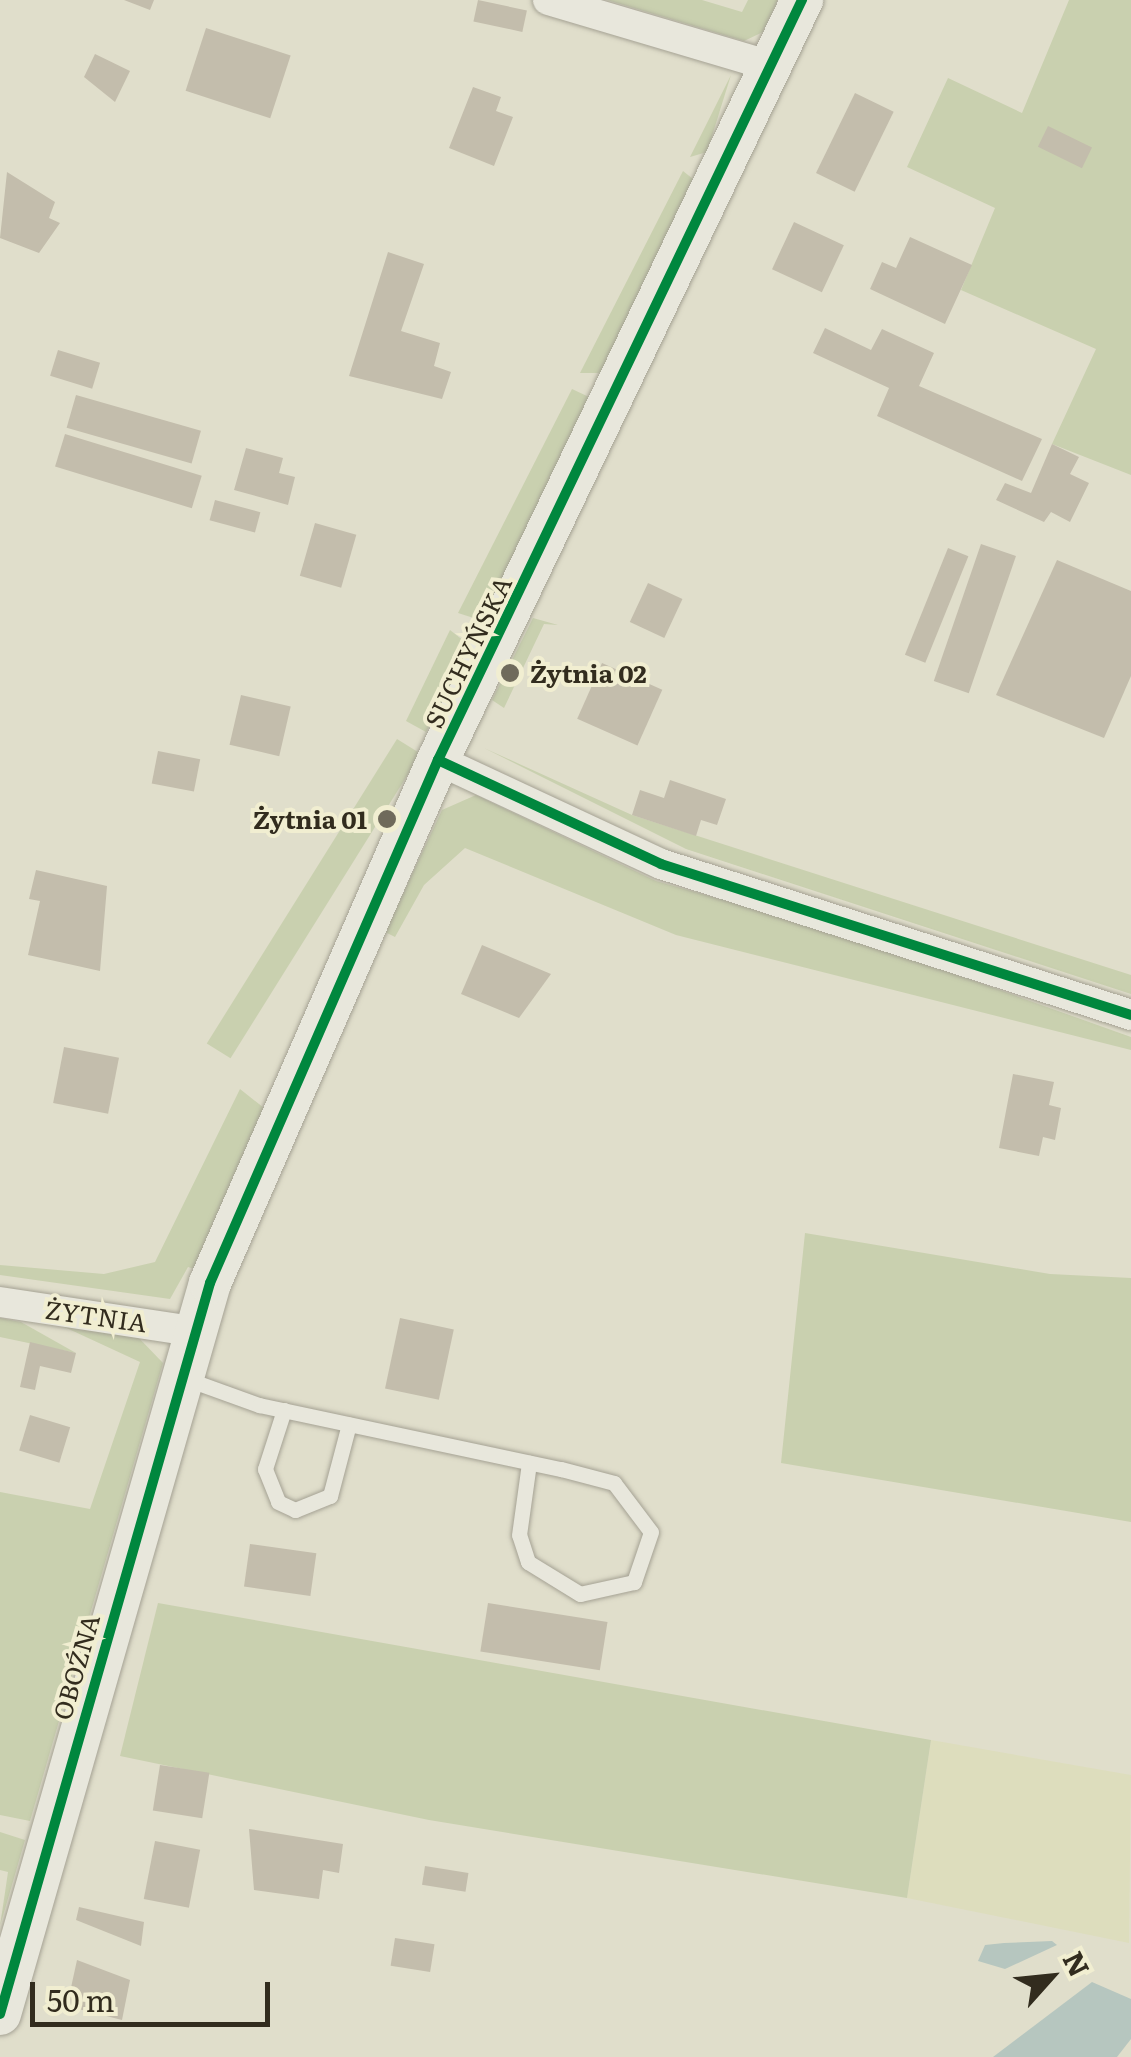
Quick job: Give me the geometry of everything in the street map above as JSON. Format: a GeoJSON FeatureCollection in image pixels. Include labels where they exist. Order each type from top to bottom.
{"type":"FeatureCollection","features":[{"type":"Feature","properties":{"kind":"street"},"geometry":{"type":"LineString","coordinates":[[548,0],[771,66]]}},
{"type":"Feature","properties":{"kind":"street","name":"SUCHYŃSKA"},"geometry":{"type":"LineString","coordinates":[[191,1330],[438,760],[802,0]]}},
{"type":"Feature","properties":{"kind":"street"},"geometry":{"type":"LineString","coordinates":[[438,760],[662,864],[1131,1015]]}},
{"type":"Feature","properties":{"kind":"street","name":"ŻYTNIA"},"geometry":{"type":"LineString","coordinates":[[0,1302],[191,1330]]}},
{"type":"Feature","properties":{"kind":"street","name":"OBOŹNA"},"geometry":{"type":"LineString","coordinates":[[0,2014],[191,1330]]}},
{"type":"Feature","properties":{"kind":"lane"},"geometry":{"type":"LineString","coordinates":[[178,1375],[284,1410],[529,1462],[614,1483],[636,1505],[651,1532],[634,1582],[580,1594],[528,1562],[519,1535],[529,1462]]}},
{"type":"Feature","properties":{"kind":"lane"},"geometry":{"type":"LineString","coordinates":[[284,1410],[265,1469],[278,1502],[295,1510],[330,1496],[349,1424]]}},
{"type":"Feature","properties":{"kind":"green space"},"geometry":{"type":"Polygon","coordinates":[[[607,0],[702,0],[742,12],[748,0],[778,0],[763,32],[744,41],[607,0]]]}},
{"type":"Feature","properties":{"kind":"green space"},"geometry":{"type":"Polygon","coordinates":[[[1069,0],[1131,0],[1131,475],[1052,444],[1096,349],[961,290],[995,208],[907,167],[948,78],[1022,113],[1069,0]]]}},
{"type":"Feature","properties":{"kind":"green space"},"geometry":{"type":"Polygon","coordinates":[[[731,75],[707,152],[690,157],[731,75]]]}},
{"type":"Feature","properties":{"kind":"green space"},"geometry":{"type":"Polygon","coordinates":[[[683,171],[693,179],[602,373],[580,373],[683,171]]]}},
{"type":"Feature","properties":{"kind":"green space"},"geometry":{"type":"Polygon","coordinates":[[[572,389],[589,397],[483,621],[458,613],[572,389]]]}},
{"type":"Feature","properties":{"kind":"green space"},"geometry":{"type":"Polygon","coordinates":[[[533,618],[558,625],[544,624],[504,708],[492,700],[533,618]]]}},
{"type":"Feature","properties":{"kind":"green space"},"geometry":{"type":"Polygon","coordinates":[[[450,630],[473,648],[426,732],[406,721],[450,630]]]}},
{"type":"Feature","properties":{"kind":"green space"},"geometry":{"type":"Polygon","coordinates":[[[397,739],[421,754],[231,1058],[207,1043],[397,739]]]}},
{"type":"Feature","properties":{"kind":"green space"},"geometry":{"type":"Polygon","coordinates":[[[484,748],[632,815],[1131,975],[1131,994],[686,849],[484,748]]]}},
{"type":"Feature","properties":{"kind":"green space"},"geometry":{"type":"Polygon","coordinates":[[[476,795],[656,881],[840,933],[1131,1037],[1131,1050],[676,935],[465,848],[424,885],[395,937],[385,932],[442,810],[476,795]]]}},
{"type":"Feature","properties":{"kind":"green space"},"geometry":{"type":"Polygon","coordinates":[[[240,1089],[264,1108],[197,1270],[188,1267],[170,1299],[0,1275],[0,1265],[104,1274],[155,1262],[240,1089]]]}},
{"type":"Feature","properties":{"kind":"green space"},"geometry":{"type":"Polygon","coordinates":[[[805,1233],[1050,1274],[1131,1278],[1131,1522],[781,1463],[805,1233]]]}},
{"type":"Feature","properties":{"kind":"green space"},"geometry":{"type":"Polygon","coordinates":[[[0,1318],[21,1322],[76,1353],[0,1337],[0,1318]]]}},
{"type":"Feature","properties":{"kind":"green space"},"geometry":{"type":"Polygon","coordinates":[[[60,1325],[136,1335],[163,1363],[30,1821],[0,1815],[0,1492],[90,1509],[140,1362],[60,1325]]]}},
{"type":"Feature","properties":{"kind":"green space"},"geometry":{"type":"Polygon","coordinates":[[[158,1603],[931,1740],[907,1898],[429,1820],[120,1756],[158,1603]]]}},
{"type":"Feature","properties":{"kind":"green space"},"geometry":{"type":"Polygon","coordinates":[[[931,1740],[1131,1775],[1129,1943],[907,1898],[931,1740]]]}},
{"type":"Feature","properties":{"kind":"green space"},"geometry":{"type":"Polygon","coordinates":[[[0,1832],[25,1840],[0,1926],[8,1872],[0,1870],[0,1832]]]}},
{"type":"Feature","properties":{"kind":"shaded area"},"geometry":{"type":"Polygon","coordinates":[[[1052,1941],[1057,1945],[1005,1969],[978,1961],[985,1945],[1052,1941]]]}},
{"type":"Feature","properties":{"kind":"shaded area"},"geometry":{"type":"Polygon","coordinates":[[[1092,1982],[1131,1999],[1131,2039],[1117,2057],[993,2057],[1092,1982]]]}},
{"type":"Feature","properties":{"kind":"building"},"geometry":{"type":"Polygon","coordinates":[[[124,0],[154,0],[150,10],[124,0]]]}},
{"type":"Feature","properties":{"kind":"building"},"geometry":{"type":"Polygon","coordinates":[[[478,0],[527,10],[522,32],[473,22],[478,0]]]}},
{"type":"Feature","properties":{"kind":"building"},"geometry":{"type":"Polygon","coordinates":[[[206,28],[291,56],[270,118],[186,91],[206,28]]]}},
{"type":"Feature","properties":{"kind":"building"},"geometry":{"type":"Polygon","coordinates":[[[95,54],[130,71],[115,102],[84,77],[95,54]]]}},
{"type":"Feature","properties":{"kind":"building"},"geometry":{"type":"Polygon","coordinates":[[[473,87],[501,97],[496,111],[513,117],[494,166],[449,148],[473,87]]]}},
{"type":"Feature","properties":{"kind":"building"},"geometry":{"type":"Polygon","coordinates":[[[855,93],[894,112],[855,192],[816,173],[855,93]]]}},
{"type":"Feature","properties":{"kind":"building"},"geometry":{"type":"Polygon","coordinates":[[[1048,126],[1092,147],[1082,168],[1038,147],[1048,126]]]}},
{"type":"Feature","properties":{"kind":"building"},"geometry":{"type":"Polygon","coordinates":[[[7,172],[55,202],[49,218],[60,223],[39,253],[0,238],[7,172]]]}},
{"type":"Feature","properties":{"kind":"building"},"geometry":{"type":"Polygon","coordinates":[[[794,222],[844,245],[822,292],[772,269],[794,222]]]}},
{"type":"Feature","properties":{"kind":"building"},"geometry":{"type":"Polygon","coordinates":[[[910,237],[972,265],[945,324],[870,289],[882,262],[896,268],[910,237]]]}},
{"type":"Feature","properties":{"kind":"building"},"geometry":{"type":"Polygon","coordinates":[[[388,252],[424,264],[401,331],[440,343],[434,366],[451,372],[442,399],[349,376],[388,252]]]}},
{"type":"Feature","properties":{"kind":"building"},"geometry":{"type":"Polygon","coordinates":[[[825,328],[871,350],[882,329],[934,353],[919,386],[1042,439],[1022,481],[877,416],[889,388],[813,353],[825,328]]]}},
{"type":"Feature","properties":{"kind":"building"},"geometry":{"type":"Polygon","coordinates":[[[58,350],[100,363],[92,389],[50,376],[58,350]]]}},
{"type":"Feature","properties":{"kind":"building"},"geometry":{"type":"Polygon","coordinates":[[[76,395],[201,431],[192,464],[67,428],[76,395]]]}},
{"type":"Feature","properties":{"kind":"building"},"geometry":{"type":"Polygon","coordinates":[[[65,434],[202,476],[192,508],[55,467],[65,434]]]}},
{"type":"Feature","properties":{"kind":"building"},"geometry":{"type":"Polygon","coordinates":[[[1052,444],[1079,457],[1070,474],[1089,483],[1070,522],[1051,512],[1044,522],[996,500],[1005,483],[1031,493],[1052,444]]]}},
{"type":"Feature","properties":{"kind":"building"},"geometry":{"type":"Polygon","coordinates":[[[246,448],[283,458],[279,473],[295,477],[288,505],[234,490],[246,448]]]}},
{"type":"Feature","properties":{"kind":"building"},"geometry":{"type":"Polygon","coordinates":[[[215,500],[260,512],[255,532],[210,520],[215,500]]]}},
{"type":"Feature","properties":{"kind":"building"},"geometry":{"type":"Polygon","coordinates":[[[315,523],[356,535],[341,588],[300,576],[315,523]]]}},
{"type":"Feature","properties":{"kind":"building"},"geometry":{"type":"Polygon","coordinates":[[[981,544],[1016,556],[969,693],[934,681],[981,544]]]}},
{"type":"Feature","properties":{"kind":"building"},"geometry":{"type":"Polygon","coordinates":[[[948,548],[968,556],[925,663],[905,655],[948,548]]]}},
{"type":"Feature","properties":{"kind":"building"},"geometry":{"type":"Polygon","coordinates":[[[1057,560],[1131,591],[1131,676],[1104,738],[996,695],[1057,560]]]}},
{"type":"Feature","properties":{"kind":"building"},"geometry":{"type":"Polygon","coordinates":[[[648,583],[682,599],[664,638],[630,622],[648,583]]]}},
{"type":"Feature","properties":{"kind":"building"},"geometry":{"type":"Polygon","coordinates":[[[602,663],[662,690],[637,746],[577,719],[602,663]]]}},
{"type":"Feature","properties":{"kind":"building"},"geometry":{"type":"Polygon","coordinates":[[[241,695],[291,706],[279,756],[230,745],[241,695]]]}},
{"type":"Feature","properties":{"kind":"building"},"geometry":{"type":"Polygon","coordinates":[[[158,751],[200,759],[194,792],[152,783],[158,751]]]}},
{"type":"Feature","properties":{"kind":"building"},"geometry":{"type":"Polygon","coordinates":[[[670,780],[726,799],[717,825],[701,820],[696,836],[632,815],[640,790],[664,798],[670,780]]]}},
{"type":"Feature","properties":{"kind":"building"},"geometry":{"type":"Polygon","coordinates":[[[36,870],[107,886],[100,971],[28,955],[40,901],[29,899],[36,870]]]}},
{"type":"Feature","properties":{"kind":"building"},"geometry":{"type":"Polygon","coordinates":[[[482,945],[551,974],[519,1018],[461,994],[482,945]]]}},
{"type":"Feature","properties":{"kind":"building"},"geometry":{"type":"Polygon","coordinates":[[[64,1047],[119,1058],[108,1114],[53,1103],[64,1047]]]}},
{"type":"Feature","properties":{"kind":"building"},"geometry":{"type":"Polygon","coordinates":[[[1013,1074],[1054,1082],[1049,1105],[1061,1108],[1055,1140],[1043,1137],[1039,1156],[999,1148],[1013,1074]]]}},
{"type":"Feature","properties":{"kind":"building"},"geometry":{"type":"Polygon","coordinates":[[[400,1318],[454,1329],[439,1400],[385,1388],[400,1318]]]}},
{"type":"Feature","properties":{"kind":"building"},"geometry":{"type":"Polygon","coordinates":[[[30,1342],[76,1353],[71,1373],[40,1366],[35,1390],[20,1387],[30,1342]]]}},
{"type":"Feature","properties":{"kind":"building"},"geometry":{"type":"Polygon","coordinates":[[[30,1415],[70,1427],[59,1463],[19,1450],[30,1415]]]}},
{"type":"Feature","properties":{"kind":"building"},"geometry":{"type":"Polygon","coordinates":[[[250,1544],[316,1553],[310,1596],[244,1587],[250,1544]]]}},
{"type":"Feature","properties":{"kind":"building"},"geometry":{"type":"Polygon","coordinates":[[[488,1603],[608,1622],[600,1670],[480,1651],[488,1603]]]}},
{"type":"Feature","properties":{"kind":"building"},"geometry":{"type":"Polygon","coordinates":[[[160,1765],[209,1773],[202,1818],[153,1810],[160,1765]]]}},
{"type":"Feature","properties":{"kind":"building"},"geometry":{"type":"Polygon","coordinates":[[[249,1829],[343,1844],[339,1873],[323,1870],[319,1899],[254,1890],[249,1829]]]}},
{"type":"Feature","properties":{"kind":"building"},"geometry":{"type":"Polygon","coordinates":[[[155,1841],[200,1850],[189,1908],[144,1899],[155,1841]]]}},
{"type":"Feature","properties":{"kind":"building"},"geometry":{"type":"Polygon","coordinates":[[[425,1866],[468,1873],[465,1892],[422,1885],[425,1866]]]}},
{"type":"Feature","properties":{"kind":"building"},"geometry":{"type":"Polygon","coordinates":[[[79,1907],[144,1922],[141,1946],[76,1920],[79,1907]]]}},
{"type":"Feature","properties":{"kind":"building"},"geometry":{"type":"Polygon","coordinates":[[[395,1938],[435,1944],[430,1972],[391,1966],[395,1938]]]}},
{"type":"Feature","properties":{"kind":"building"},"geometry":{"type":"Polygon","coordinates":[[[77,1960],[130,1980],[122,2020],[67,2006],[77,1960]]]}},
{"type":"Feature","properties":{"kind":"cycle path"},"geometry":{"type":"LineString","coordinates":[[0,2014],[210,1283],[438,760],[802,0]]}},
{"type":"Feature","properties":{"kind":"cycle path"},"geometry":{"type":"LineString","coordinates":[[438,760],[661,864],[1131,1015]]}},
{"type":"Feature","properties":{"kind":"place","name":"Żytnia 02"},"geometry":{"type":"Point","coordinates":[510,673]}},
{"type":"Feature","properties":{"kind":"place","name":"Żytnia 01"},"geometry":{"type":"Point","coordinates":[387,819]}}]}
